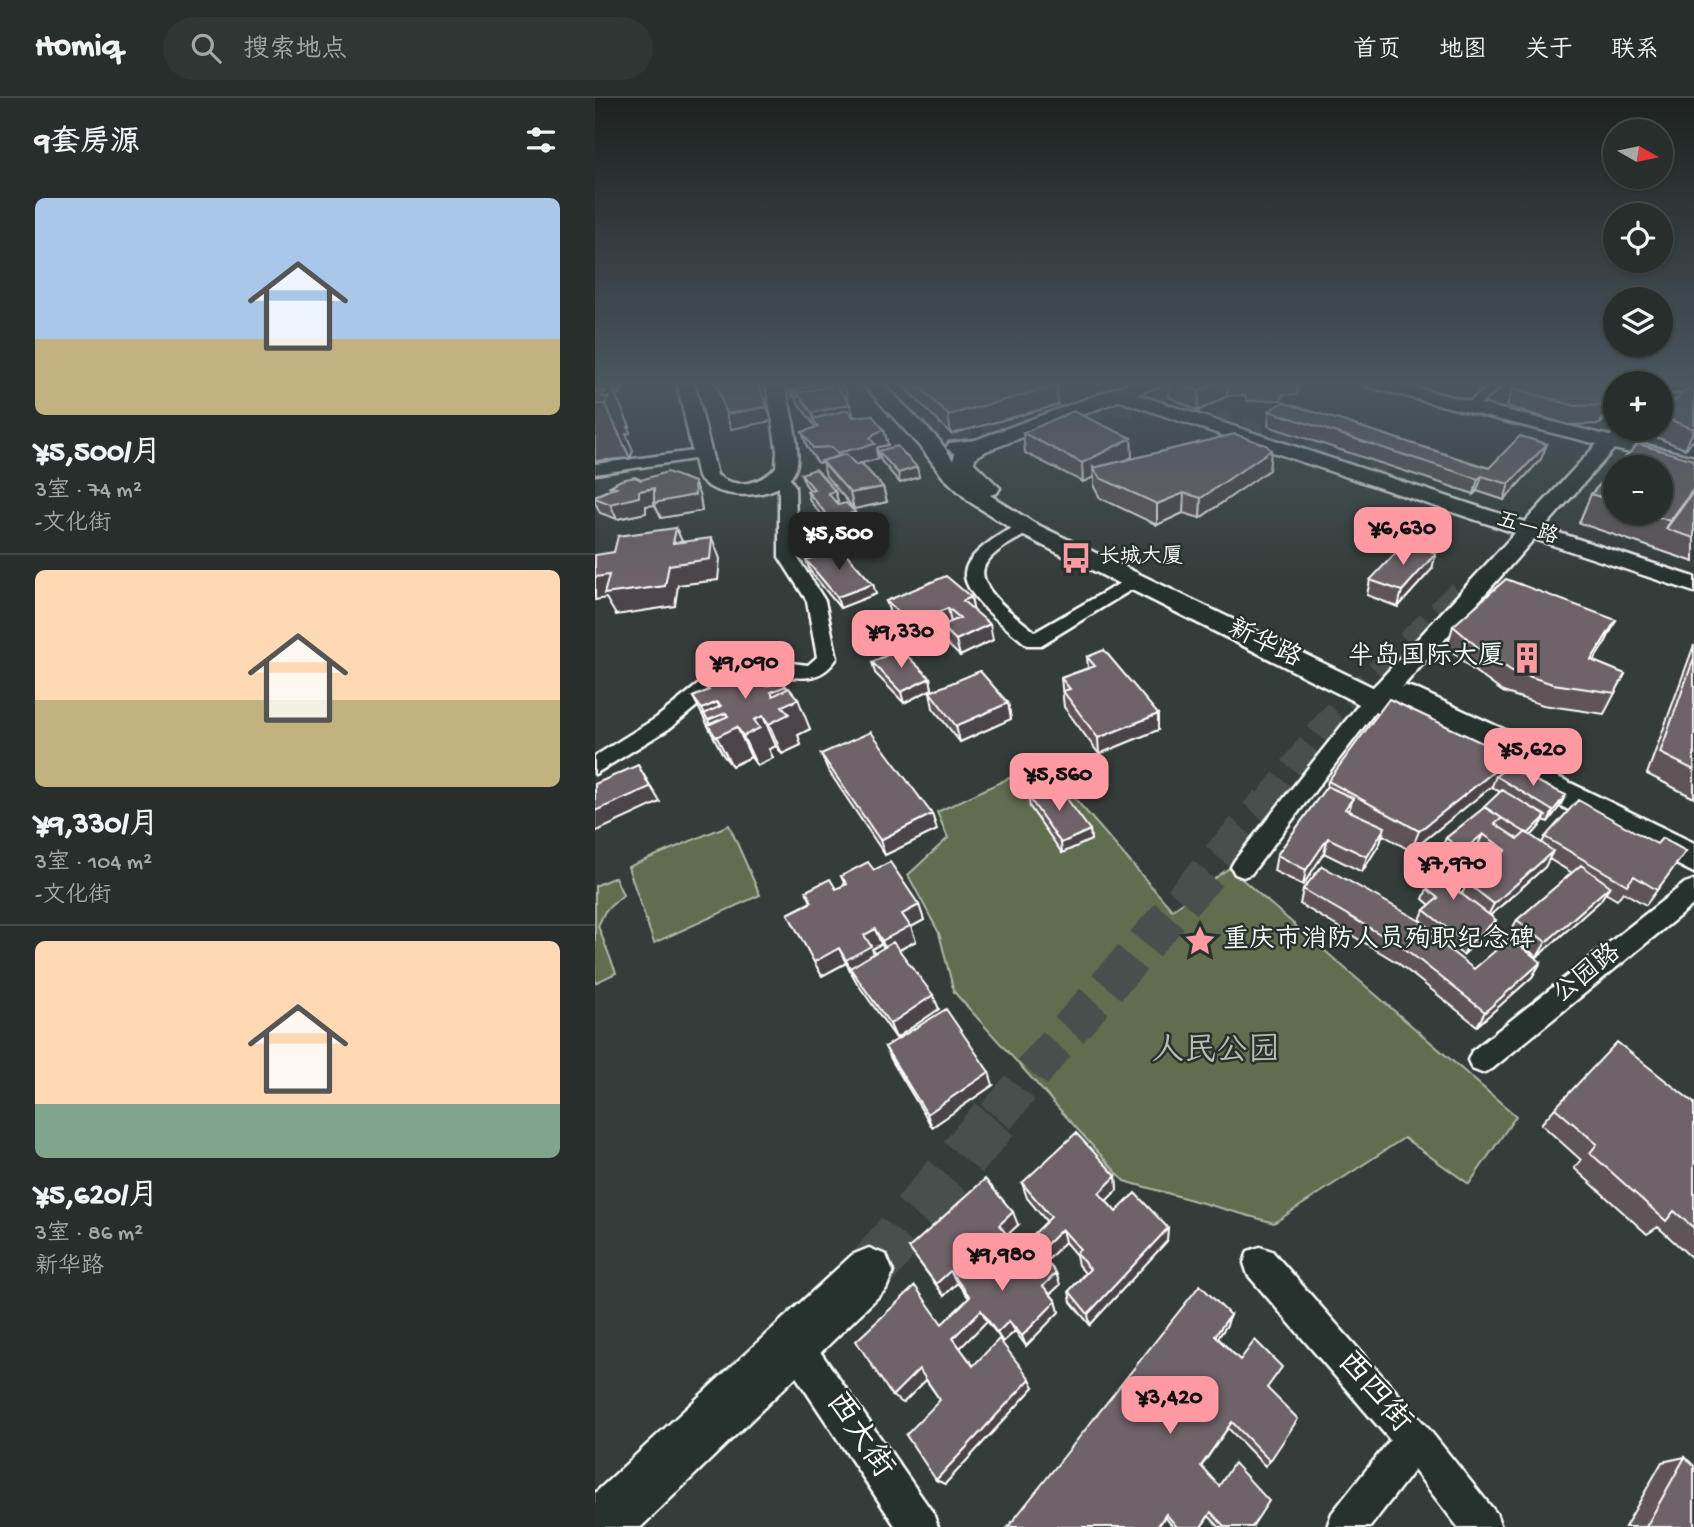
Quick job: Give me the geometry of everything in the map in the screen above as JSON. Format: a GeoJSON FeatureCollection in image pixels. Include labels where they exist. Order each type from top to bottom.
{"type":"FeatureCollection","features":[{"type":"Feature","properties":{"kind":"main road","name":"新华路"},"geometry":{"type":"LineString","coordinates":[[934,449],[951,472],[978,497],[1026,528],[1135,582],[1694,834]]}},
{"type":"Feature","properties":{"kind":"main road","name":"新华路"},"geometry":{"type":"LineString","coordinates":[[974,449],[965,455],[963,466],[990,489],[1036,519],[1381,693],[1694,859]]}},
{"type":"Feature","properties":{"kind":"main road"},"geometry":{"type":"LineString","coordinates":[[600,1527],[869,1272]]}},
{"type":"Feature","properties":{"kind":"street"},"geometry":{"type":"LineString","coordinates":[[701,449],[708,477],[715,485],[733,489],[770,484],[781,476],[786,468],[787,449]]}},
{"type":"Feature","properties":{"kind":"street","name":"五一路"},"geometry":{"type":"LineString","coordinates":[[1282,449],[1694,585]]}},
{"type":"Feature","properties":{"kind":"street"},"geometry":{"type":"LineString","coordinates":[[1243,867],[1381,693],[1604,449]]}},
{"type":"Feature","properties":{"kind":"street"},"geometry":{"type":"LineString","coordinates":[[1633,449],[1694,463]]}},
{"type":"Feature","properties":{"kind":"street"},"geometry":{"type":"LineString","coordinates":[[595,469],[702,454]]}},
{"type":"Feature","properties":{"kind":"street"},"geometry":{"type":"LineString","coordinates":[[595,766],[663,723],[735,665],[811,672],[819,668],[827,658],[827,645],[816,601],[804,586],[788,556],[787,486],[781,476]]}},
{"type":"Feature","properties":{"kind":"street"},"geometry":{"type":"LineString","coordinates":[[1026,528],[985,554],[975,566],[974,576],[977,586],[988,598],[1034,641],[1135,582]]}},
{"type":"Feature","properties":{"kind":"street","name":"公园路"},"geometry":{"type":"LineString","coordinates":[[1482,1060],[1694,890]]}},
{"type":"Feature","properties":{"kind":"street","name":"西四街"},"geometry":{"type":"LineString","coordinates":[[1260,1263],[1414,1440],[1482,1527]]}},
{"type":"Feature","properties":{"kind":"street","name":"西大街"},"geometry":{"type":"LineString","coordinates":[[795,1345],[919,1527]]}},
{"type":"Feature","properties":{"kind":"street"},"geometry":{"type":"LineString","coordinates":[[1346,1527],[1414,1440]]}},
{"type":"Feature","properties":{"kind":"green space","name":"人民公园"},"geometry":{"type":"Polygon","coordinates":[[[1043,762],[1172,910],[1229,868],[1516,1116],[1469,1184],[1404,1138],[1274,1223],[1124,1181],[954,992],[939,933],[908,875],[948,838],[937,812],[1043,762]]]}},
{"type":"Feature","properties":{"kind":"green space"},"geometry":{"type":"Polygon","coordinates":[[[729,825],[760,895],[654,943],[628,867],[729,825]]]}},
{"type":"Feature","properties":{"kind":"green space"},"geometry":{"type":"Polygon","coordinates":[[[615,877],[623,895],[605,911],[598,926],[616,973],[595,983],[595,886],[615,877]]]}},
{"type":"Feature","properties":{"kind":"building"},"geometry":{"type":"Polygon","coordinates":[[[833,449],[855,449],[837,453],[833,449]]]}},
{"type":"Feature","properties":{"kind":"building"},"geometry":{"type":"Polygon","coordinates":[[[900,449],[917,467],[898,473],[878,451],[900,449]]]}},
{"type":"Feature","properties":{"kind":"building"},"geometry":{"type":"Polygon","coordinates":[[[1054,449],[1110,449],[1082,463],[1054,449]]]}},
{"type":"Feature","properties":{"kind":"building"},"geometry":{"type":"Polygon","coordinates":[[[1174,449],[1271,450],[1201,498],[1184,493],[1157,504],[1100,478],[1093,468],[1174,449]]]}},
{"type":"Feature","properties":{"kind":"building"},"geometry":{"type":"Polygon","coordinates":[[[1385,449],[1429,449],[1489,468],[1508,449],[1543,449],[1509,484],[1482,476],[1478,479],[1385,449]]]}},
{"type":"Feature","properties":{"kind":"building"},"geometry":{"type":"Polygon","coordinates":[[[1634,449],[1654,449],[1694,460],[1694,488],[1673,517],[1673,455],[1627,455],[1634,449]]]}},
{"type":"Feature","properties":{"kind":"building"},"geometry":{"type":"Polygon","coordinates":[[[846,454],[856,465],[861,463],[883,487],[850,493],[822,461],[846,454]]]}},
{"type":"Feature","properties":{"kind":"building"},"geometry":{"type":"Polygon","coordinates":[[[816,469],[835,491],[828,493],[838,505],[846,503],[855,512],[831,520],[807,491],[814,489],[801,474],[816,469]]]}},
{"type":"Feature","properties":{"kind":"building"},"geometry":{"type":"Polygon","coordinates":[[[667,472],[694,482],[695,495],[654,503],[654,488],[639,491],[639,497],[610,504],[595,498],[616,487],[610,486],[621,480],[635,477],[641,480],[667,472]]]}},
{"type":"Feature","properties":{"kind":"building"},"geometry":{"type":"Polygon","coordinates":[[[1603,481],[1603,498],[1591,494],[1603,481]]]}},
{"type":"Feature","properties":{"kind":"building"},"geometry":{"type":"Polygon","coordinates":[[[1694,491],[1694,538],[1666,529],[1673,525],[1673,520],[1694,491]]]}},
{"type":"Feature","properties":{"kind":"building"},"geometry":{"type":"Polygon","coordinates":[[[860,521],[871,533],[838,544],[827,532],[860,521]]]}},
{"type":"Feature","properties":{"kind":"building"},"geometry":{"type":"Polygon","coordinates":[[[676,528],[673,543],[712,538],[710,559],[669,565],[665,586],[604,594],[609,575],[595,577],[595,555],[614,552],[618,536],[676,528]]]}},
{"type":"Feature","properties":{"kind":"building"},"geometry":{"type":"Polygon","coordinates":[[[1406,542],[1436,553],[1402,591],[1370,580],[1406,542]]]}},
{"type":"Feature","properties":{"kind":"building"},"geometry":{"type":"Polygon","coordinates":[[[841,548],[873,584],[837,597],[806,560],[841,548]]]}},
{"type":"Feature","properties":{"kind":"building"},"geometry":{"type":"Polygon","coordinates":[[[946,576],[971,597],[963,601],[990,624],[956,640],[941,626],[960,618],[948,608],[911,624],[886,601],[946,576]]]}},
{"type":"Feature","properties":{"kind":"building","name":"半岛国际大厦"},"geometry":{"type":"Polygon","coordinates":[[[1506,579],[1616,620],[1591,660],[1625,674],[1615,693],[1553,684],[1512,671],[1453,626],[1506,579]]]}},
{"type":"Feature","properties":{"kind":"building"},"geometry":{"type":"Polygon","coordinates":[[[900,649],[930,678],[901,692],[872,662],[900,649]]]}},
{"type":"Feature","properties":{"kind":"building"},"geometry":{"type":"Polygon","coordinates":[[[1104,650],[1158,714],[1098,738],[1063,691],[1070,689],[1061,678],[1095,666],[1087,657],[1104,650]]]}},
{"type":"Feature","properties":{"kind":"building"},"geometry":{"type":"Polygon","coordinates":[[[1694,658],[1694,770],[1660,753],[1694,658]]]}},
{"type":"Feature","properties":{"kind":"building"},"geometry":{"type":"Polygon","coordinates":[[[770,664],[779,675],[763,682],[766,686],[781,680],[786,686],[771,692],[773,696],[789,688],[798,699],[782,706],[789,714],[769,724],[763,716],[754,720],[760,728],[743,736],[737,727],[716,737],[708,725],[728,716],[726,713],[708,720],[704,714],[721,706],[717,702],[702,709],[693,697],[709,690],[705,685],[721,678],[725,683],[734,679],[731,675],[750,667],[753,671],[770,664]]]}},
{"type":"Feature","properties":{"kind":"building"},"geometry":{"type":"Polygon","coordinates":[[[980,671],[1008,703],[956,726],[930,692],[980,671]]]}},
{"type":"Feature","properties":{"kind":"building"},"geometry":{"type":"Polygon","coordinates":[[[1389,699],[1512,757],[1419,831],[1328,781],[1389,699]]]}},
{"type":"Feature","properties":{"kind":"building"},"geometry":{"type":"Polygon","coordinates":[[[871,732],[932,814],[880,840],[821,754],[871,732]]]}},
{"type":"Feature","properties":{"kind":"building"},"geometry":{"type":"Polygon","coordinates":[[[638,765],[650,787],[595,811],[595,784],[638,765]]]}},
{"type":"Feature","properties":{"kind":"building"},"geometry":{"type":"Polygon","coordinates":[[[1507,767],[1566,795],[1553,811],[1496,776],[1507,767]]]}},
{"type":"Feature","properties":{"kind":"building"},"geometry":{"type":"Polygon","coordinates":[[[1056,784],[1090,830],[1061,843],[1028,796],[1056,784]]]}},
{"type":"Feature","properties":{"kind":"building"},"geometry":{"type":"Polygon","coordinates":[[[1327,786],[1353,798],[1345,809],[1385,827],[1367,857],[1328,838],[1306,870],[1277,855],[1327,786]]]}},
{"type":"Feature","properties":{"kind":"building"},"geometry":{"type":"Polygon","coordinates":[[[1502,790],[1546,816],[1528,834],[1484,807],[1502,790]]]}},
{"type":"Feature","properties":{"kind":"building"},"geometry":{"type":"Polygon","coordinates":[[[1578,800],[1657,844],[1662,838],[1686,851],[1657,890],[1634,876],[1627,885],[1545,837],[1578,800]]]}},
{"type":"Feature","properties":{"kind":"building"},"geometry":{"type":"Polygon","coordinates":[[[1485,807],[1502,818],[1495,824],[1518,839],[1526,832],[1553,851],[1494,904],[1467,883],[1506,850],[1483,834],[1463,851],[1446,838],[1485,807]]]}},
{"type":"Feature","properties":{"kind":"building"},"geometry":{"type":"Polygon","coordinates":[[[1425,848],[1463,877],[1451,886],[1496,920],[1468,945],[1424,910],[1438,898],[1427,889],[1440,878],[1413,858],[1425,848]]]}},
{"type":"Feature","properties":{"kind":"building"},"geometry":{"type":"Polygon","coordinates":[[[868,862],[874,870],[890,862],[919,905],[902,914],[910,926],[882,941],[875,929],[864,935],[871,946],[846,960],[839,948],[814,962],[788,914],[812,902],[806,891],[830,879],[836,889],[847,884],[841,876],[868,862]]]}},
{"type":"Feature","properties":{"kind":"building"},"geometry":{"type":"Polygon","coordinates":[[[1581,865],[1610,886],[1546,942],[1517,920],[1581,865]]]}},
{"type":"Feature","properties":{"kind":"building"},"geometry":{"type":"Polygon","coordinates":[[[1322,866],[1422,922],[1404,948],[1303,889],[1322,866]]]}},
{"type":"Feature","properties":{"kind":"building"},"geometry":{"type":"Polygon","coordinates":[[[1424,930],[1474,969],[1510,938],[1541,962],[1485,1012],[1404,948],[1424,930]]]}},
{"type":"Feature","properties":{"kind":"building"},"geometry":{"type":"Polygon","coordinates":[[[893,942],[933,995],[890,1024],[850,968],[893,942]]]}},
{"type":"Feature","properties":{"kind":"building"},"geometry":{"type":"Polygon","coordinates":[[[946,1009],[989,1072],[927,1114],[885,1047],[946,1009]]]}},
{"type":"Feature","properties":{"kind":"building"},"geometry":{"type":"Polygon","coordinates":[[[1617,1042],[1694,1103],[1694,1228],[1674,1211],[1666,1221],[1590,1153],[1597,1144],[1555,1108],[1617,1042]]]}},
{"type":"Feature","properties":{"kind":"building"},"geometry":{"type":"Polygon","coordinates":[[[1076,1133],[1116,1176],[1099,1193],[1116,1212],[1135,1193],[1168,1228],[1088,1314],[1069,1291],[1090,1269],[1076,1253],[1080,1249],[1062,1229],[1039,1252],[1056,1273],[1043,1286],[1056,1301],[1022,1336],[1009,1321],[997,1333],[981,1310],[953,1338],[973,1366],[999,1339],[1030,1379],[936,1480],[906,1435],[940,1400],[919,1369],[892,1396],[856,1341],[915,1286],[942,1324],[970,1297],[950,1271],[936,1284],[909,1248],[985,1179],[1013,1212],[999,1225],[1019,1249],[1051,1217],[1022,1183],[1076,1133]]]}},
{"type":"Feature","properties":{"kind":"building"},"geometry":{"type":"Polygon","coordinates":[[[1200,1285],[1230,1315],[1215,1336],[1240,1360],[1255,1340],[1282,1367],[1267,1388],[1298,1419],[1270,1461],[1232,1422],[1201,1466],[1219,1486],[1234,1463],[1269,1501],[1252,1527],[1225,1527],[1211,1512],[1201,1527],[1177,1527],[1166,1514],[1157,1527],[1008,1527],[1200,1285]]]}},
{"type":"Feature","properties":{"kind":"building"},"geometry":{"type":"Polygon","coordinates":[[[1685,1457],[1694,1466],[1694,1527],[1646,1527],[1685,1457]]]}},
{"type":"Feature","properties":{"kind":"tunnel"},"geometry":{"type":"LineString","coordinates":[[1303,449],[1385,476]]}},
{"type":"Feature","properties":{"kind":"tunnel"},"geometry":{"type":"LineString","coordinates":[[1267,804],[1330,722],[1465,590]]}},
{"type":"Feature","properties":{"kind":"tunnel"},"geometry":{"type":"LineString","coordinates":[[996,1117],[1051,1050],[1269,803]]}},
{"type":"Feature","properties":{"kind":"tunnel"},"geometry":{"type":"LineString","coordinates":[[869,1272],[997,1116]]}},
{"type":"Feature","properties":{"kind":"place","name":"长城大厦"},"geometry":{"type":"Point","coordinates":[1076,558]}},
{"type":"Feature","properties":{"kind":"place","name":"半岛国际大厦"},"geometry":{"type":"Point","coordinates":[1527,658]}},
{"type":"Feature","properties":{"kind":"place","name":"重庆市消防人员殉职纪念碑"},"geometry":{"type":"Point","coordinates":[1200,941]}}]}
